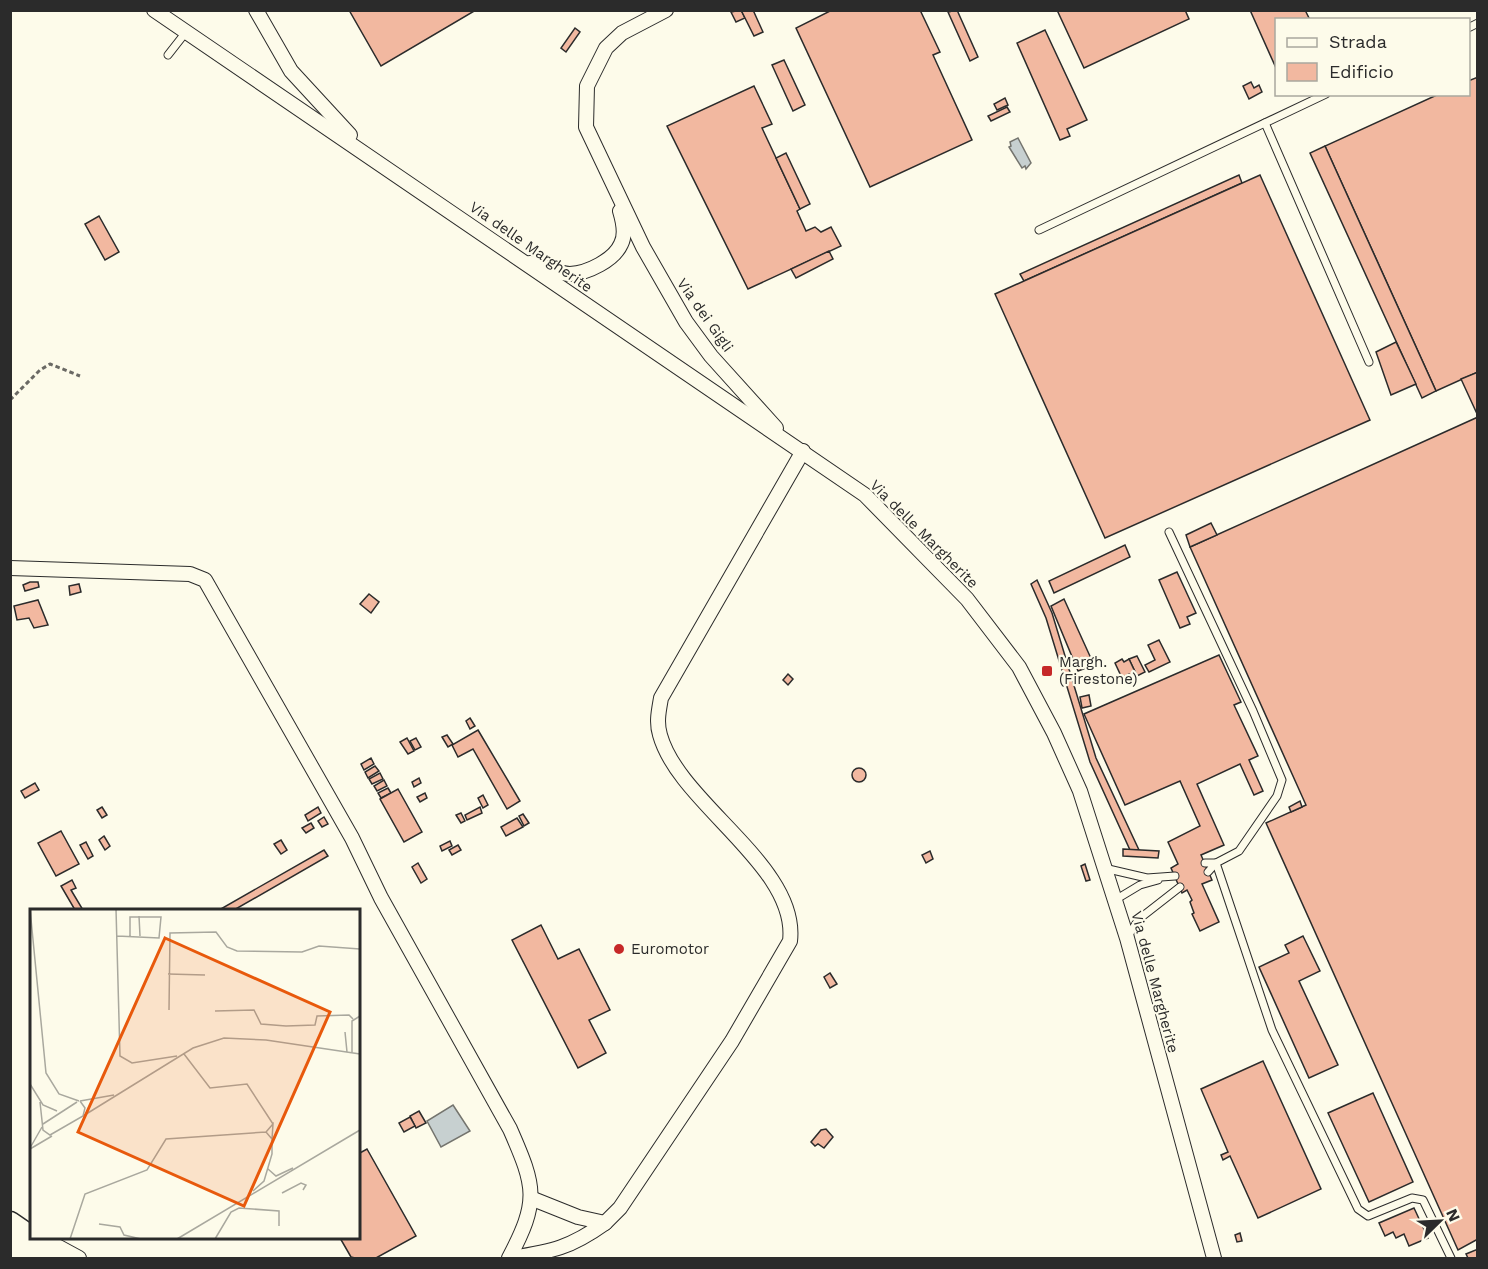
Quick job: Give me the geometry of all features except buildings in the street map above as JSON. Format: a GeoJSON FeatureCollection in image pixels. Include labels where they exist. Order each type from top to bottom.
{"type":"FeatureCollection","features":[{"type":"Feature","properties":{"kind":"main road"},"geometry":{"type":"LineString","coordinates":[[16,1232],[30,1258]]}},
{"type":"Feature","properties":{"kind":"main road"},"geometry":{"type":"LineString","coordinates":[[16,1232],[61,1258]]}},
{"type":"Feature","properties":{"kind":"street","name":"Via delle Margherite"},"geometry":{"type":"LineString","coordinates":[[154,10],[865,495],[967,599],[1019,667],[1080,790],[1127,938],[1214,1258]]}},
{"type":"Feature","properties":{"kind":"street"},"geometry":{"type":"LineString","coordinates":[[256,10],[291,71],[344,130],[378,161]]}},
{"type":"Feature","properties":{"kind":"street","name":"Via dei Gigli"},"geometry":{"type":"LineString","coordinates":[[666,10],[622,33],[606,48],[586,86],[586,127],[615,192],[686,322],[711,356],[789,442]]}},
{"type":"Feature","properties":{"kind":"street","name":"Via dei Gigli"},"geometry":{"type":"LineString","coordinates":[[522,261],[568,274],[599,265],[622,243],[623,223],[615,192]]}},
{"type":"Feature","properties":{"kind":"street"},"geometry":{"type":"LineString","coordinates":[[510,1258],[547,1252],[579,1242],[605,1223],[620,1208],[732,1041],[790,940],[792,926],[778,891],[670,757],[660,735],[657,717],[661,698],[803,451]]}},
{"type":"Feature","properties":{"kind":"street"},"geometry":{"type":"LineString","coordinates":[[10,568],[190,574],[205,580],[352,838],[381,898],[510,1129],[528,1169],[533,1199],[526,1227],[510,1258]]}},
{"type":"Feature","properties":{"kind":"street"},"geometry":{"type":"LineString","coordinates":[[533,1199],[578,1217],[605,1223]]}},
{"type":"Feature","properties":{"kind":"street"},"geometry":{"type":"LineString","coordinates":[[41,1239],[79,1258]]}},
{"type":"Feature","properties":{"kind":"lane"},"geometry":{"type":"LineString","coordinates":[[168,55],[186,32]]}},
{"type":"Feature","properties":{"kind":"lane"},"geometry":{"type":"LineString","coordinates":[[1039,230],[1322,96]]}},
{"type":"Feature","properties":{"kind":"lane"},"geometry":{"type":"LineString","coordinates":[[1265,123],[1369,362]]}},
{"type":"Feature","properties":{"kind":"lane"},"geometry":{"type":"LineString","coordinates":[[1168,532],[1248,701],[1282,780],[1277,796],[1239,851],[1216,863],[1208,872]]}},
{"type":"Feature","properties":{"kind":"lane"},"geometry":{"type":"LineString","coordinates":[[1205,863],[1216,863]]}},
{"type":"Feature","properties":{"kind":"lane"},"geometry":{"type":"LineString","coordinates":[[1216,863],[1272,1030],[1358,1209],[1368,1216],[1412,1198],[1423,1200],[1451,1258]]}},
{"type":"Feature","properties":{"kind":"lane"},"geometry":{"type":"LineString","coordinates":[[1104,867],[1147,878],[1175,876],[1140,885],[1115,900]]}},
{"type":"Feature","properties":{"kind":"lane"},"geometry":{"type":"LineString","coordinates":[[1127,938],[1138,919],[1180,887]]}},
{"type":"Feature","properties":{"kind":"path"},"geometry":{"type":"LineString","coordinates":[[10,400],[40,370],[50,364],[80,376]]}},
{"type":"Feature","properties":{"kind":"shaded area"},"geometry":{"type":"Polygon","coordinates":[[[1018,138],[1031,163],[1026,169],[1025,166],[1022,168],[1009,147],[1010,142],[1018,138]]]}},
{"type":"Feature","properties":{"kind":"shaded area"},"geometry":{"type":"Polygon","coordinates":[[[453,1105],[470,1131],[441,1147],[427,1121],[453,1105]]]}},
{"type":"Feature","properties":{"kind":"place","name":"Margh. (Firestone)"},"geometry":{"type":"Point","coordinates":[1047,671]}},
{"type":"Feature","properties":{"kind":"place","name":"Euromotor"},"geometry":{"type":"Point","coordinates":[619,949]}}]}
